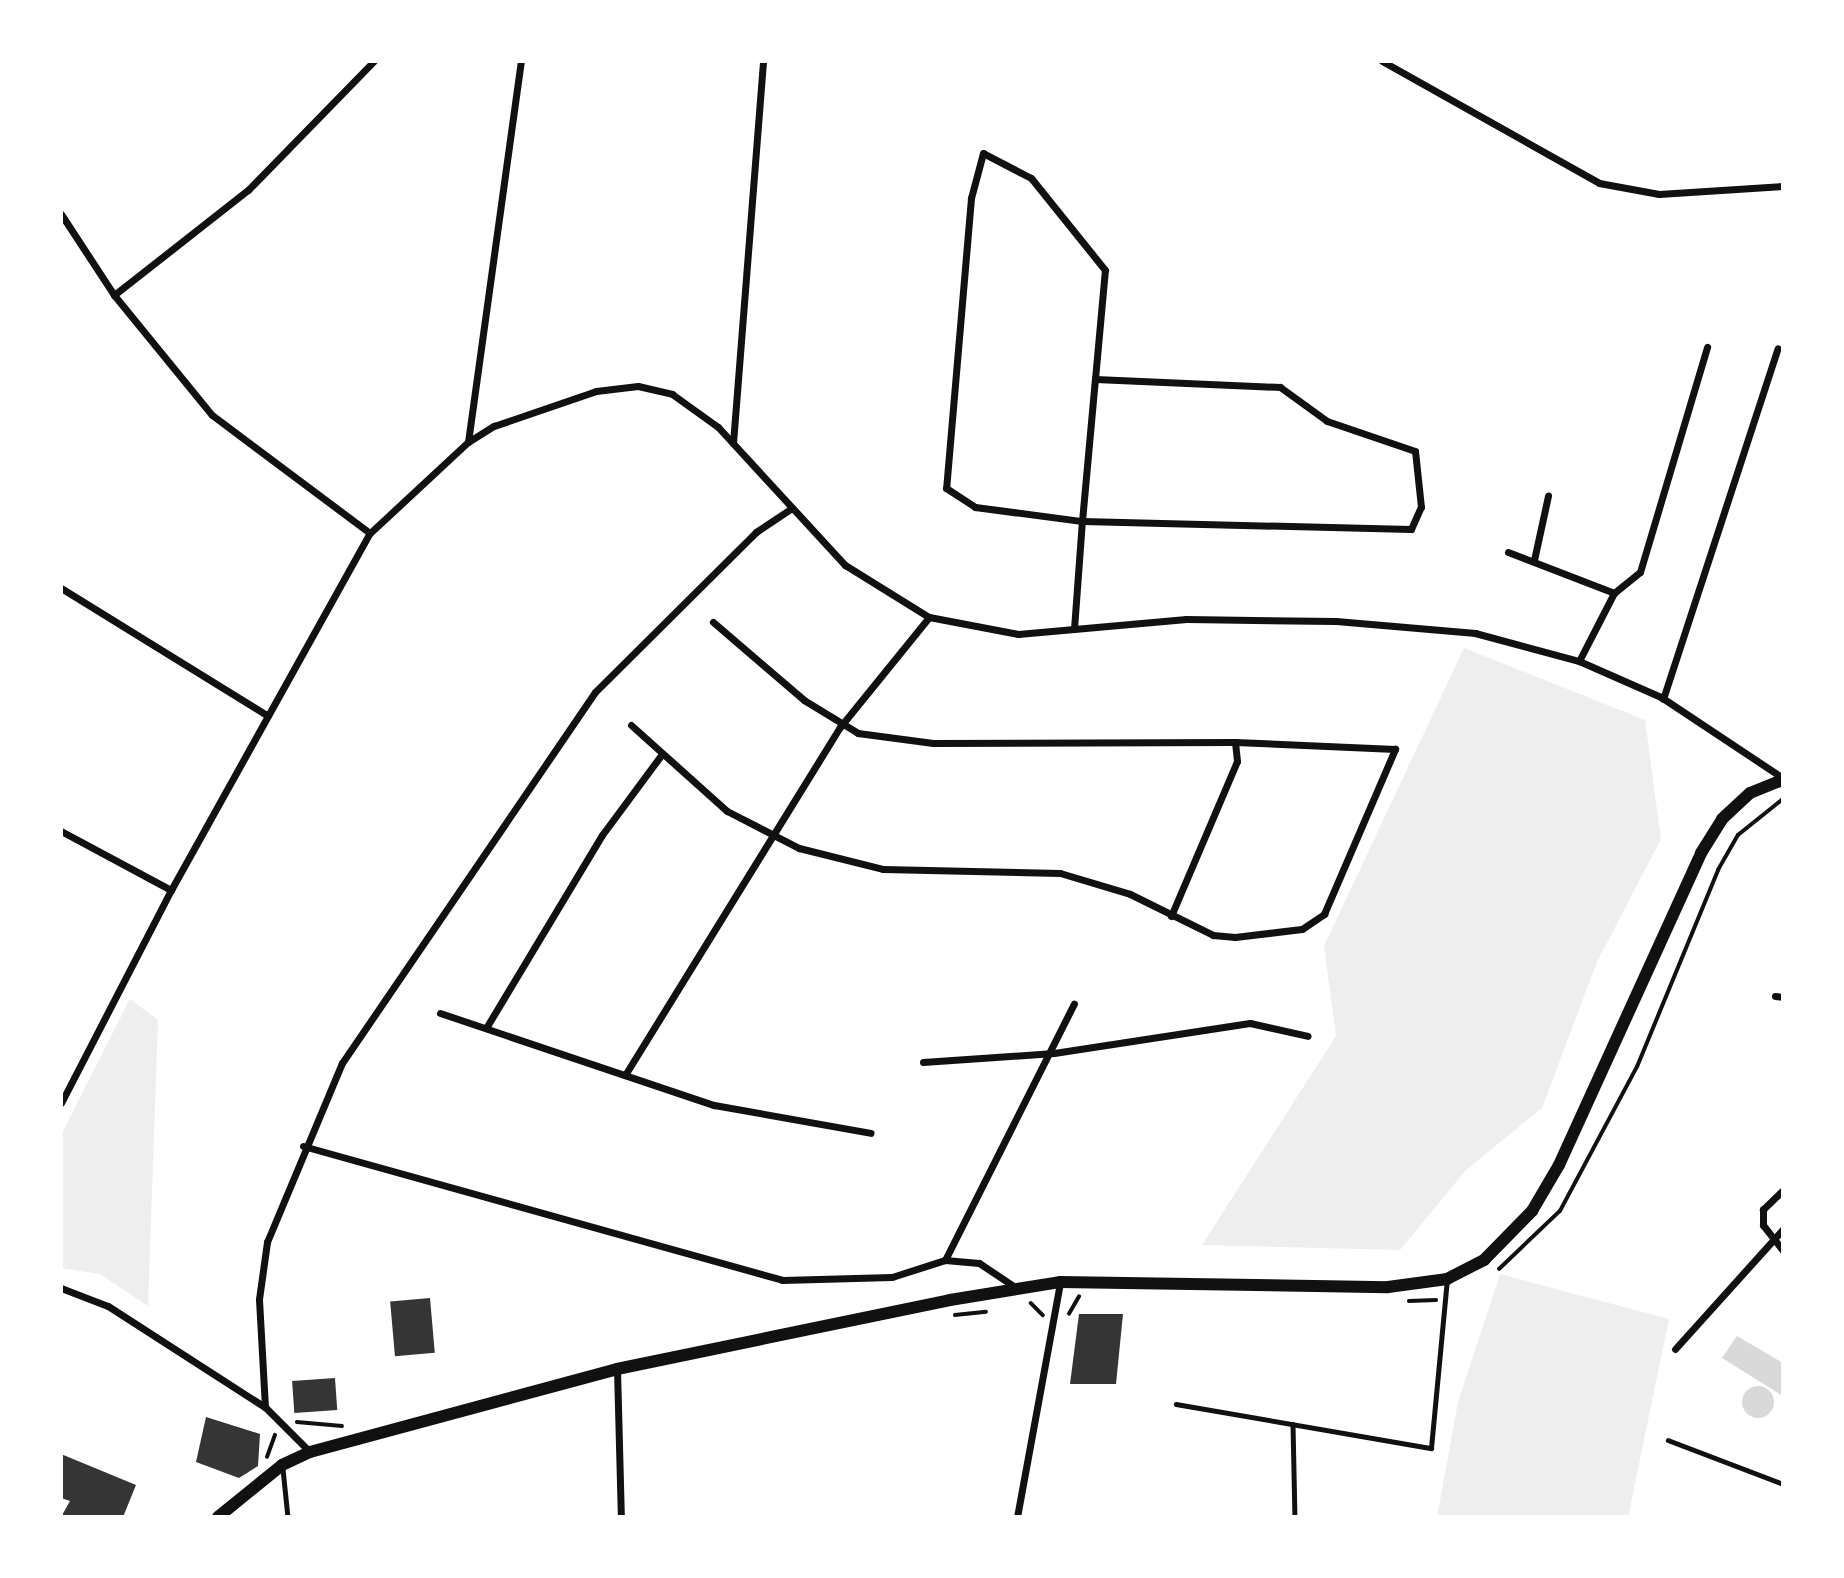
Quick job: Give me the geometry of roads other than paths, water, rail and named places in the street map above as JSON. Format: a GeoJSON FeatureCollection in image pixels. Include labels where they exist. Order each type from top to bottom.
{"type":"FeatureCollection","features":[{"type":"Feature","properties":{"kind":"main road"},"geometry":{"type":"LineString","coordinates":[[218,1517],[282,1465],[310,1452],[617,1369],[1015,1287],[1060,1282],[1388,1287],[1447,1279],[1484,1260],[1532,1211],[1559,1165],[1701,853],[1722,819],[1751,793],[1783,779]]}},
{"type":"Feature","properties":{"kind":"street"},"geometry":{"type":"LineString","coordinates":[[114,295],[248,190],[374,61]]}},
{"type":"Feature","properties":{"kind":"street"},"geometry":{"type":"LineString","coordinates":[[468,442],[521,61]]}},
{"type":"Feature","properties":{"kind":"street"},"geometry":{"type":"LineString","coordinates":[[733,443],[763,61]]}},
{"type":"Feature","properties":{"kind":"street"},"geometry":{"type":"LineString","coordinates":[[1382,61],[1599,183],[1659,194],[1783,186]]}},
{"type":"Feature","properties":{"kind":"street"},"geometry":{"type":"LineString","coordinates":[[1074,629],[1082,520],[1105,270],[1031,178],[983,153],[971,198],[946,488],[975,507],[1082,520],[1411,529],[1421,507],[1415,451],[1327,421],[1279,387],[1095,379]]}},
{"type":"Feature","properties":{"kind":"street"},"geometry":{"type":"LineString","coordinates":[[61,214],[114,295],[212,415],[370,533]]}},
{"type":"Feature","properties":{"kind":"street"},"geometry":{"type":"LineString","coordinates":[[1578,661],[1614,593],[1640,572],[1707,347]]}},
{"type":"Feature","properties":{"kind":"street"},"geometry":{"type":"LineString","coordinates":[[1663,699],[1778,348]]}},
{"type":"Feature","properties":{"kind":"street"},"geometry":{"type":"LineString","coordinates":[[61,1103],[171,890],[370,533],[468,442],[494,426],[596,391],[638,386],[672,394],[733,443],[845,565],[929,617],[1018,634],[1186,619],[1336,621],[1475,633],[1578,661],[1663,699],[1783,779]]}},
{"type":"Feature","properties":{"kind":"street"},"geometry":{"type":"LineString","coordinates":[[1534,559],[1548,496]]}},
{"type":"Feature","properties":{"kind":"street"},"geometry":{"type":"LineString","coordinates":[[265,1407],[259,1299],[268,1242],[303,1146],[342,1063],[595,692],[756,532],[792,508]]}},
{"type":"Feature","properties":{"kind":"street"},"geometry":{"type":"LineString","coordinates":[[1508,552],[1534,559],[1614,593]]}},
{"type":"Feature","properties":{"kind":"street"},"geometry":{"type":"LineString","coordinates":[[61,588],[268,716]]}},
{"type":"Feature","properties":{"kind":"street"},"geometry":{"type":"LineString","coordinates":[[625,1075],[840,727],[929,617]]}},
{"type":"Feature","properties":{"kind":"street"},"geometry":{"type":"LineString","coordinates":[[631,724],[706,795],[772,837],[883,869],[1059,873],[1130,894],[1171,916],[1235,937],[1315,923],[1395,749],[1235,742],[933,743],[840,727],[713,622]]}},
{"type":"Feature","properties":{"kind":"street"},"geometry":{"type":"LineString","coordinates":[[1171,916],[1237,761],[1235,742]]}},
{"type":"Feature","properties":{"kind":"street"},"geometry":{"type":"LineString","coordinates":[[485,1028],[602,835],[662,754]]}},
{"type":"Feature","properties":{"kind":"street"},"geometry":{"type":"LineString","coordinates":[[61,831],[171,890]]}},
{"type":"Feature","properties":{"kind":"street"},"geometry":{"type":"LineString","coordinates":[[945,1260],[1054,1053],[1074,1004]]}},
{"type":"Feature","properties":{"kind":"street"},"geometry":{"type":"LineString","coordinates":[[440,1013],[714,1105],[870,1133]]}},
{"type":"Feature","properties":{"kind":"street"},"geometry":{"type":"LineString","coordinates":[[923,1062],[1054,1053],[1250,1023],[1308,1036]]}},
{"type":"Feature","properties":{"kind":"street"},"geometry":{"type":"LineString","coordinates":[[303,1146],[782,1280],[892,1277],[945,1260],[979,1263],[1015,1287]]}},
{"type":"Feature","properties":{"kind":"street"},"geometry":{"type":"LineString","coordinates":[[1783,1190],[1763,1209],[1771,1239],[1783,1251]]}},
{"type":"Feature","properties":{"kind":"street"},"geometry":{"type":"LineString","coordinates":[[1675,1349],[1771,1239],[1783,1229]]}},
{"type":"Feature","properties":{"kind":"street"},"geometry":{"type":"LineString","coordinates":[[1017,1517],[1060,1282]]}},
{"type":"Feature","properties":{"kind":"street"},"geometry":{"type":"LineString","coordinates":[[61,1288],[108,1306],[265,1407],[310,1452]]}},
{"type":"Feature","properties":{"kind":"street"},"geometry":{"type":"LineString","coordinates":[[617,1369],[621,1517]]}},
{"type":"Feature","properties":{"kind":"lane"},"geometry":{"type":"LineString","coordinates":[[1176,1404],[1431,1448],[1448,1295],[1447,1279]]}},
{"type":"Feature","properties":{"kind":"lane"},"geometry":{"type":"LineString","coordinates":[[1293,1424],[1294,1517]]}},
{"type":"Feature","properties":{"kind":"lane"},"geometry":{"type":"LineString","coordinates":[[1668,1440],[1783,1484]]}},
{"type":"Feature","properties":{"kind":"lane"},"geometry":{"type":"LineString","coordinates":[[282,1465],[288,1517]]}}]}
